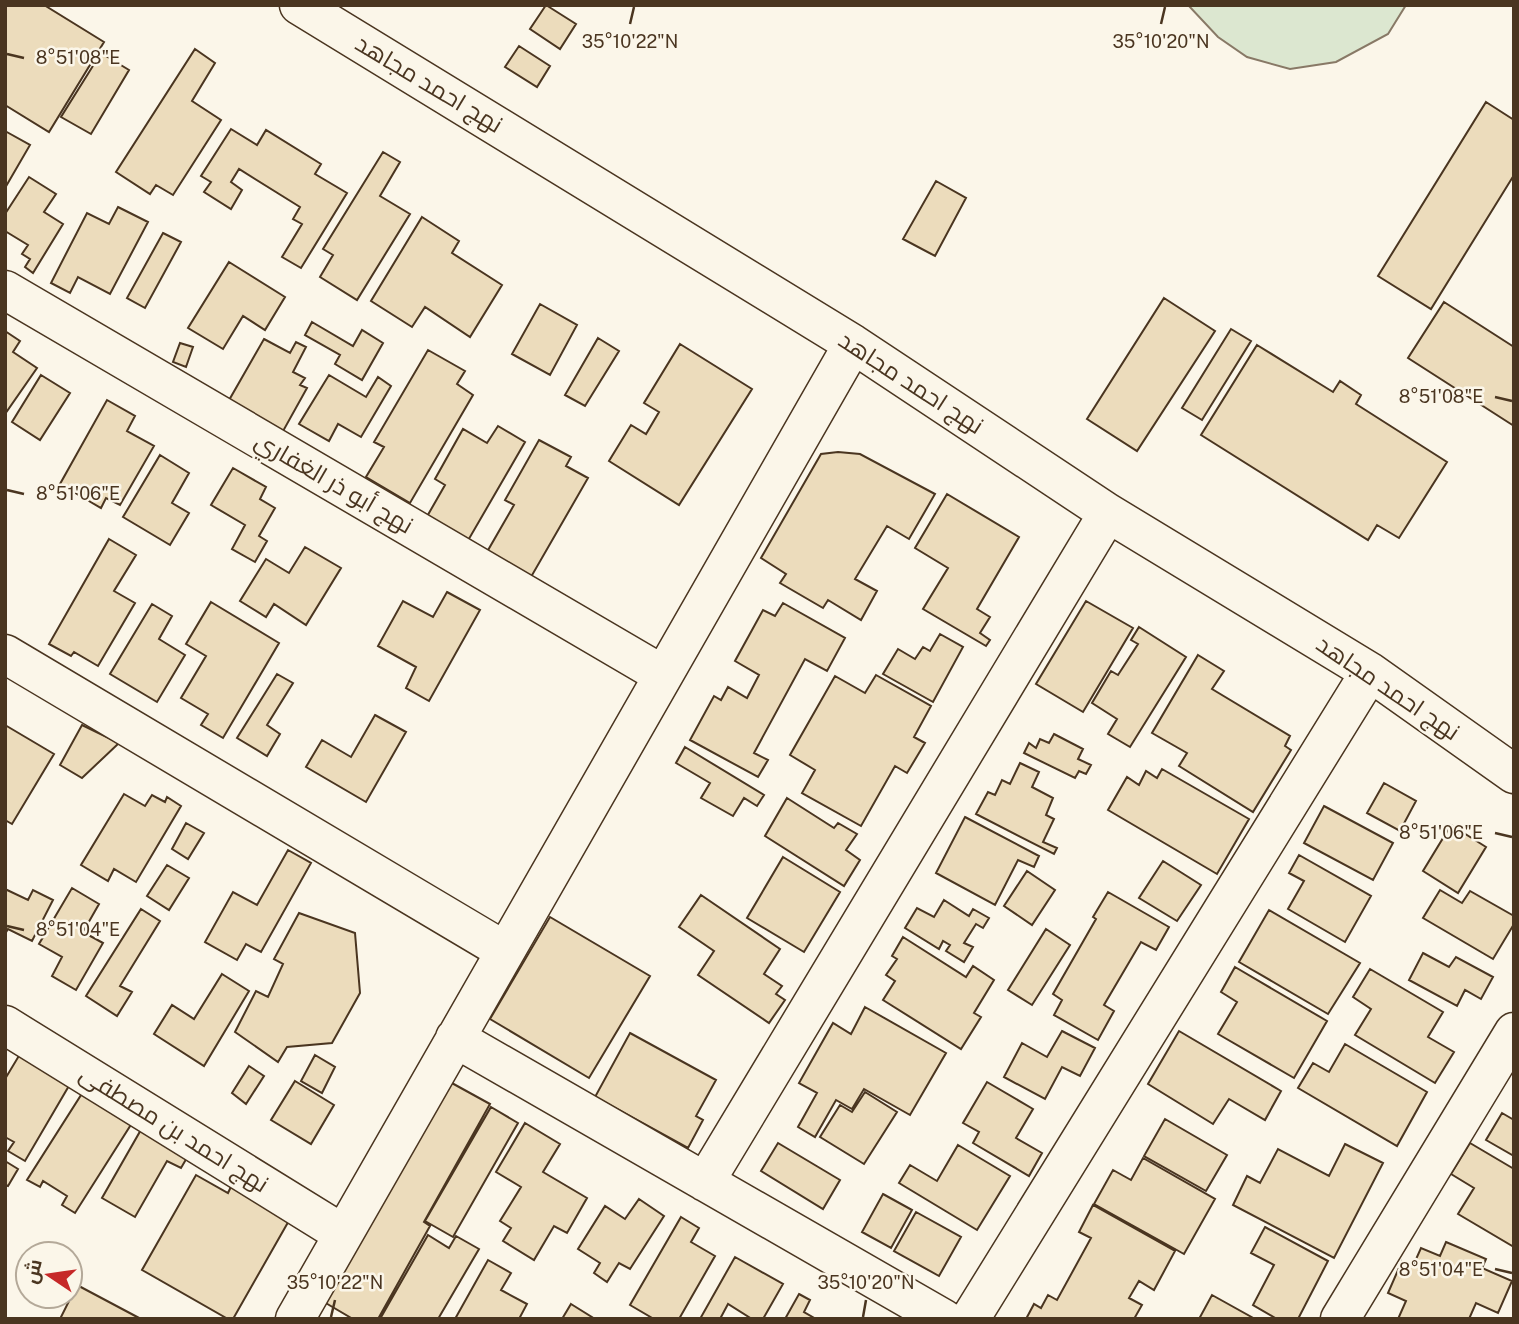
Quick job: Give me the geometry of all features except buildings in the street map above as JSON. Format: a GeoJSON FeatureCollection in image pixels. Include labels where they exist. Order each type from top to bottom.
{"type":"FeatureCollection","features":[{"type":"Feature","properties":{"kind":"street","name":"نهج احمد مجاهد"},"geometry":{"type":"LineString","coordinates":[[299,5],[853,344],[1108,513],[1370,672],[1514,774]]}},
{"type":"Feature","properties":{"kind":"street","name":"نهج أبو ذر الغفاري"},"geometry":{"type":"LineString","coordinates":[[5,290],[663,676]]}},
{"type":"Feature","properties":{"kind":"street"},"geometry":{"type":"LineString","coordinates":[[307,1315],[343,1234],[853,344]]}},
{"type":"Feature","properties":{"kind":"street"},"geometry":{"type":"LineString","coordinates":[[705,1182],[1108,513]]}},
{"type":"Feature","properties":{"kind":"street"},"geometry":{"type":"LineString","coordinates":[[5,654],[505,951]]}},
{"type":"Feature","properties":{"kind":"street"},"geometry":{"type":"LineString","coordinates":[[970,1319],[1370,672]]}},
{"type":"Feature","properties":{"kind":"street","name":"نهج احمد بن مصطفى"},"geometry":{"type":"LineString","coordinates":[[5,1025],[343,1234]]}},
{"type":"Feature","properties":{"kind":"street"},"geometry":{"type":"LineString","coordinates":[[1340,1319],[1514,1032]]}},
{"type":"Feature","properties":{"kind":"street"},"geometry":{"type":"LineString","coordinates":[[455,1038],[944,1319]]}},
{"type":"Feature","properties":{"kind":"green space"},"geometry":{"type":"Polygon","coordinates":[[[1188,5],[1406,5],[1388,34],[1336,62],[1290,69],[1247,57],[1218,37],[1188,5]]]}}]}
